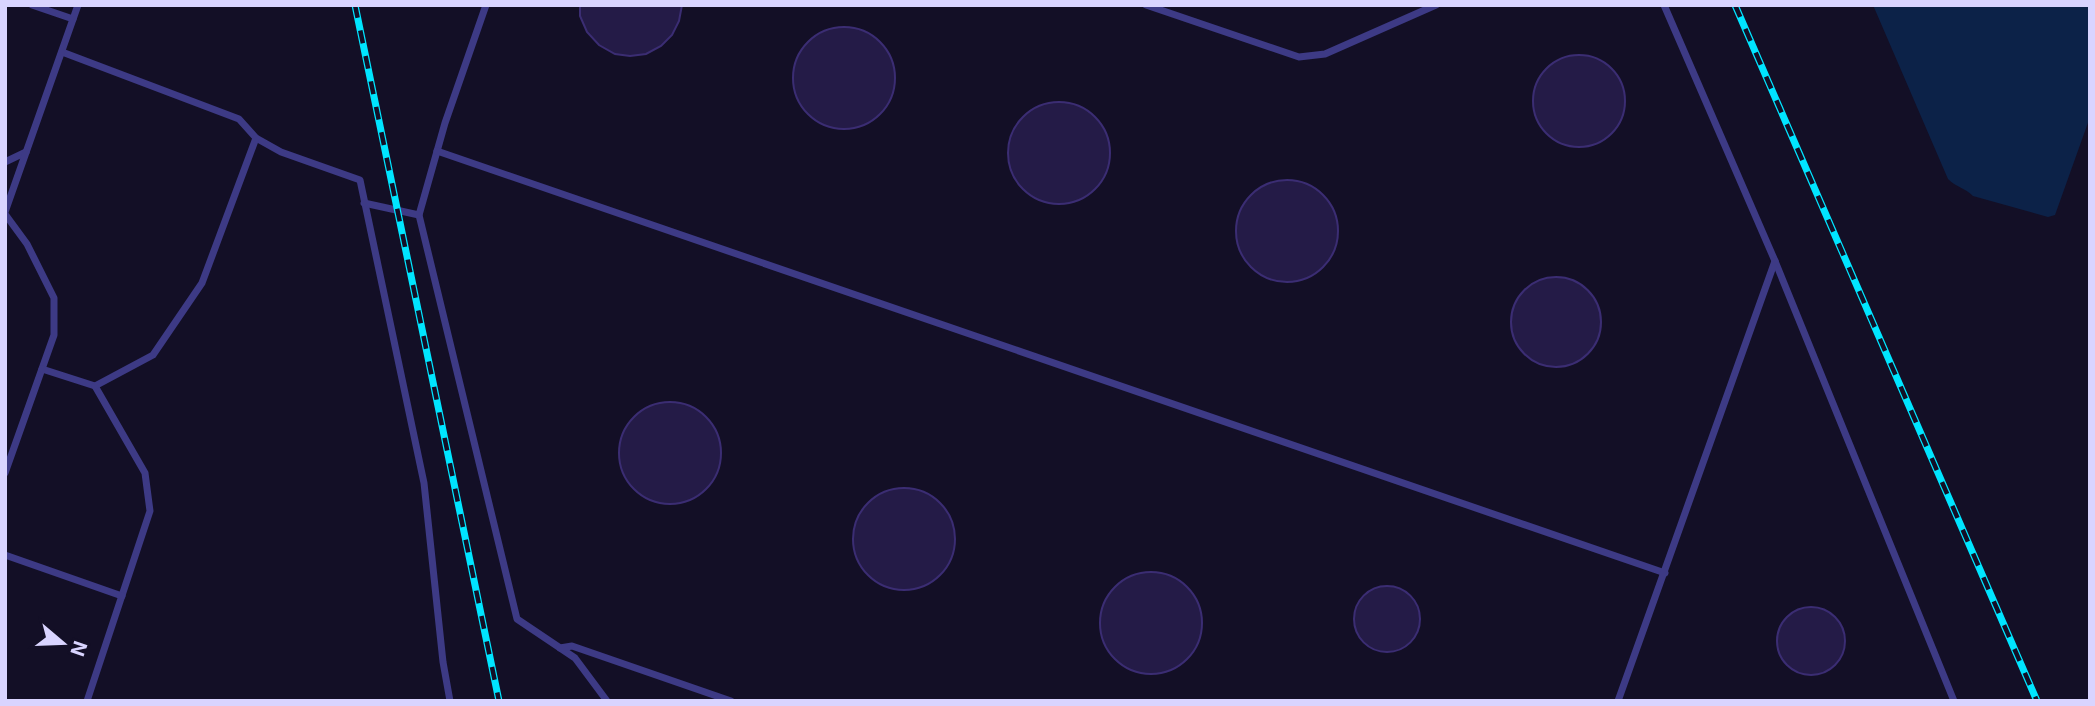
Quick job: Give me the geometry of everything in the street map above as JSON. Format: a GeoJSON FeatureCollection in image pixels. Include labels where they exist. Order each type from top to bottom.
{"type":"FeatureCollection","features":[{"type":"Feature","properties":{"kind":"lane"},"geometry":{"type":"LineString","coordinates":[[32,5],[73,19]]}},
{"type":"Feature","properties":{"kind":"lane"},"geometry":{"type":"LineString","coordinates":[[5,473],[54,335],[54,298],[27,244],[5,213],[78,5]]}},
{"type":"Feature","properties":{"kind":"lane"},"geometry":{"type":"LineString","coordinates":[[486,5],[437,150],[419,215],[517,619],[575,658],[607,701]]}},
{"type":"Feature","properties":{"kind":"lane"},"geometry":{"type":"LineString","coordinates":[[1146,5],[1299,57],[1325,54],[1436,5]]}},
{"type":"Feature","properties":{"kind":"lane"},"geometry":{"type":"LineString","coordinates":[[1664,5],[1775,261],[1954,701]]}},
{"type":"Feature","properties":{"kind":"lane"},"geometry":{"type":"LineString","coordinates":[[62,52],[239,118],[256,138],[281,152],[359,180],[424,483],[443,662],[450,701]]}},
{"type":"Feature","properties":{"kind":"lane"},"geometry":{"type":"LineString","coordinates":[[95,386],[153,355],[202,283],[256,138]]}},
{"type":"Feature","properties":{"kind":"lane"},"geometry":{"type":"LineString","coordinates":[[437,150],[1665,573]]}},
{"type":"Feature","properties":{"kind":"lane"},"geometry":{"type":"LineString","coordinates":[[5,162],[26,152]]}},
{"type":"Feature","properties":{"kind":"lane"},"geometry":{"type":"LineString","coordinates":[[364,203],[419,215]]}},
{"type":"Feature","properties":{"kind":"lane"},"geometry":{"type":"LineString","coordinates":[[1618,701],[1775,261]]}},
{"type":"Feature","properties":{"kind":"lane"},"geometry":{"type":"LineString","coordinates":[[42,369],[95,386],[145,473],[150,511],[87,701]]}},
{"type":"Feature","properties":{"kind":"lane"},"geometry":{"type":"LineString","coordinates":[[5,555],[122,596]]}},
{"type":"Feature","properties":{"kind":"lane"},"geometry":{"type":"LineString","coordinates":[[560,648],[572,646],[731,701]]}},
{"type":"Feature","properties":{"kind":"water"},"geometry":{"type":"Polygon","coordinates":[[[1873,5],[2090,5],[2090,117],[2055,215],[2048,217],[1973,196],[1948,179],[1873,5]]]}},
{"type":"Feature","properties":{"kind":"building"},"geometry":{"type":"Polygon","coordinates":[[[580,5],[682,5],[679,21],[672,35],[661,46],[646,54],[630,56],[615,54],[599,45],[587,32],[580,16],[580,5]]]}},
{"type":"Feature","properties":{"kind":"building"},"geometry":{"type":"Polygon","coordinates":[[[844,27],[864,31],[880,42],[891,58],[895,78],[891,98],[880,114],[864,125],[844,129],[824,125],[808,114],[797,98],[793,78],[797,58],[808,42],[824,31],[844,27]]]}},
{"type":"Feature","properties":{"kind":"building"},"geometry":{"type":"Polygon","coordinates":[[[1579,55],[1597,58],[1612,68],[1622,83],[1625,101],[1622,119],[1612,134],[1597,144],[1579,147],[1561,144],[1546,134],[1536,119],[1533,101],[1536,83],[1546,68],[1561,58],[1579,55]]]}},
{"type":"Feature","properties":{"kind":"building"},"geometry":{"type":"Polygon","coordinates":[[[1059,102],[1079,106],[1095,117],[1106,133],[1110,153],[1106,173],[1095,189],[1079,200],[1059,204],[1039,200],[1023,189],[1012,173],[1008,153],[1012,133],[1023,117],[1039,106],[1059,102]]]}},
{"type":"Feature","properties":{"kind":"building"},"geometry":{"type":"Polygon","coordinates":[[[1287,180],[1306,184],[1323,195],[1334,212],[1338,231],[1334,250],[1323,267],[1306,278],[1287,282],[1268,278],[1251,267],[1240,250],[1236,231],[1240,212],[1251,195],[1268,184],[1287,180]]]}},
{"type":"Feature","properties":{"kind":"building"},"geometry":{"type":"Polygon","coordinates":[[[1556,277],[1573,280],[1588,290],[1598,305],[1601,322],[1598,339],[1588,354],[1573,364],[1556,367],[1539,364],[1524,354],[1514,339],[1511,322],[1514,305],[1524,290],[1539,280],[1556,277]]]}},
{"type":"Feature","properties":{"kind":"building"},"geometry":{"type":"Polygon","coordinates":[[[670,402],[690,406],[706,417],[717,433],[721,453],[717,473],[706,489],[690,500],[670,504],[650,500],[634,489],[623,473],[619,453],[623,433],[634,417],[650,406],[670,402]]]}},
{"type":"Feature","properties":{"kind":"building"},"geometry":{"type":"Polygon","coordinates":[[[904,488],[924,492],[940,503],[951,519],[955,539],[951,559],[940,575],[924,586],[904,590],[884,586],[868,575],[857,559],[853,539],[857,519],[868,503],[884,492],[904,488]]]}},
{"type":"Feature","properties":{"kind":"building"},"geometry":{"type":"Polygon","coordinates":[[[1151,572],[1171,576],[1187,587],[1198,603],[1202,623],[1198,643],[1187,659],[1171,670],[1151,674],[1131,670],[1115,659],[1104,643],[1100,623],[1104,603],[1115,587],[1131,576],[1151,572]]]}},
{"type":"Feature","properties":{"kind":"building"},"geometry":{"type":"Polygon","coordinates":[[[1387,586],[1400,589],[1410,596],[1417,606],[1420,619],[1417,632],[1410,642],[1400,649],[1387,652],[1374,649],[1364,642],[1357,632],[1354,619],[1357,606],[1364,596],[1374,589],[1387,586]]]}},
{"type":"Feature","properties":{"kind":"building"},"geometry":{"type":"Polygon","coordinates":[[[1811,607],[1824,609],[1835,617],[1843,628],[1843,654],[1835,665],[1824,673],[1811,675],[1798,673],[1787,665],[1779,654],[1777,641],[1779,628],[1787,617],[1798,609],[1811,607]]]}},
{"type":"Feature","properties":{"kind":"railway"},"geometry":{"type":"LineString","coordinates":[[355,5],[499,701]]}},
{"type":"Feature","properties":{"kind":"railway"},"geometry":{"type":"LineString","coordinates":[[1735,5],[2037,701]]}}]}
